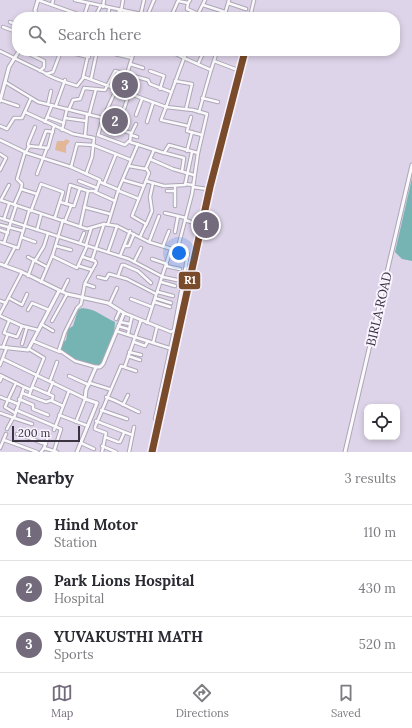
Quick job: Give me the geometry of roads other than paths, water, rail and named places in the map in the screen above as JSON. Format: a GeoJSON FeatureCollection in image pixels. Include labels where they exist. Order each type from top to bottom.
{"type":"FeatureCollection","features":[{"type":"Feature","properties":{"kind":"street"},"geometry":{"type":"LineString","coordinates":[[35,12],[38,0],[73,12]]}},
{"type":"Feature","properties":{"kind":"street"},"geometry":{"type":"LineString","coordinates":[[52,5],[53,0]]}},
{"type":"Feature","properties":{"kind":"street"},"geometry":{"type":"LineString","coordinates":[[75,0],[84,1],[88,4],[109,9],[131,12]]}},
{"type":"Feature","properties":{"kind":"street"},"geometry":{"type":"LineString","coordinates":[[98,12],[104,0]]}},
{"type":"Feature","properties":{"kind":"street"},"geometry":{"type":"LineString","coordinates":[[121,11],[123,0]]}},
{"type":"Feature","properties":{"kind":"street"},"geometry":{"type":"LineString","coordinates":[[143,12],[144,0]]}},
{"type":"Feature","properties":{"kind":"street"},"geometry":{"type":"LineString","coordinates":[[149,12],[154,0]]}},
{"type":"Feature","properties":{"kind":"street"},"geometry":{"type":"LineString","coordinates":[[199,12],[205,0]]}},
{"type":"Feature","properties":{"kind":"street"},"geometry":{"type":"LineString","coordinates":[[251,12],[254,0]]}},
{"type":"Feature","properties":{"kind":"street"},"geometry":{"type":"LineString","coordinates":[[173,12],[178,1],[189,2],[187,9],[194,12]]}},
{"type":"Feature","properties":{"kind":"street"},"geometry":{"type":"LineString","coordinates":[[226,12],[228,2],[246,9]]}},
{"type":"Feature","properties":{"kind":"street"},"geometry":{"type":"LineString","coordinates":[[86,12],[88,4]]}},
{"type":"Feature","properties":{"kind":"street"},"geometry":{"type":"LineString","coordinates":[[203,5],[218,12]]}},
{"type":"Feature","properties":{"kind":"street"},"geometry":{"type":"LineString","coordinates":[[3,27],[12,30]]}},
{"type":"Feature","properties":{"kind":"street"},"geometry":{"type":"LineString","coordinates":[[0,51],[51,78],[65,80],[77,86],[83,78],[89,57],[84,56]]}},
{"type":"Feature","properties":{"kind":"street"},"geometry":{"type":"LineString","coordinates":[[35,56],[44,60],[44,67],[40,71]]}},
{"type":"Feature","properties":{"kind":"street"},"geometry":{"type":"LineString","coordinates":[[46,74],[53,72],[60,56]]}},
{"type":"Feature","properties":{"kind":"street"},"geometry":{"type":"LineString","coordinates":[[91,80],[96,56]]}},
{"type":"Feature","properties":{"kind":"street"},"geometry":{"type":"LineString","coordinates":[[123,56],[132,58],[127,74]]}},
{"type":"Feature","properties":{"kind":"street"},"geometry":{"type":"LineString","coordinates":[[180,56],[210,70]]}},
{"type":"Feature","properties":{"kind":"street"},"geometry":{"type":"LineString","coordinates":[[198,64],[202,56]]}},
{"type":"Feature","properties":{"kind":"street"},"geometry":{"type":"LineString","coordinates":[[199,112],[210,70],[216,56]]}},
{"type":"Feature","properties":{"kind":"street"},"geometry":{"type":"LineString","coordinates":[[14,58],[4,81],[0,100],[18,106]]}},
{"type":"Feature","properties":{"kind":"street"},"geometry":{"type":"LineString","coordinates":[[184,58],[161,120],[188,126]]}},
{"type":"Feature","properties":{"kind":"street"},"geometry":{"type":"LineString","coordinates":[[214,62],[235,69]]}},
{"type":"Feature","properties":{"kind":"street"},"geometry":{"type":"LineString","coordinates":[[130,64],[143,68]]}},
{"type":"Feature","properties":{"kind":"street"},"geometry":{"type":"LineString","coordinates":[[62,130],[68,109],[73,100],[80,99],[84,88],[104,90],[115,71],[149,80],[149,84],[171,92]]}},
{"type":"Feature","properties":{"kind":"street"},"geometry":{"type":"LineString","coordinates":[[150,71],[164,76],[160,89]]}},
{"type":"Feature","properties":{"kind":"street"},"geometry":{"type":"LineString","coordinates":[[0,78],[31,98],[88,115],[104,118],[137,136]]}},
{"type":"Feature","properties":{"kind":"street"},"geometry":{"type":"LineString","coordinates":[[83,78],[166,107],[186,109],[207,114],[186,219],[177,251]]}},
{"type":"Feature","properties":{"kind":"street"},"geometry":{"type":"LineString","coordinates":[[56,105],[65,80]]}},
{"type":"Feature","properties":{"kind":"street"},"geometry":{"type":"LineString","coordinates":[[175,81],[192,84],[186,109]]}},
{"type":"Feature","properties":{"kind":"street"},"geometry":{"type":"LineString","coordinates":[[85,136],[86,121],[96,89]]}},
{"type":"Feature","properties":{"kind":"street"},"geometry":{"type":"LineString","coordinates":[[116,90],[98,135],[125,144],[129,141],[136,124]]}},
{"type":"Feature","properties":{"kind":"street"},"geometry":{"type":"LineString","coordinates":[[48,104],[51,91]]}},
{"type":"Feature","properties":{"kind":"street"},"geometry":{"type":"LineString","coordinates":[[124,109],[128,94]]}},
{"type":"Feature","properties":{"kind":"street"},"geometry":{"type":"LineString","coordinates":[[0,126],[7,129],[14,118],[22,118],[31,98]]}},
{"type":"Feature","properties":{"kind":"street"},"geometry":{"type":"LineString","coordinates":[[202,98],[218,102]]}},
{"type":"Feature","properties":{"kind":"street"},"geometry":{"type":"LineString","coordinates":[[136,114],[142,99]]}},
{"type":"Feature","properties":{"kind":"street"},"geometry":{"type":"LineString","coordinates":[[147,122],[153,103]]}},
{"type":"Feature","properties":{"kind":"street"},"geometry":{"type":"LineString","coordinates":[[45,123],[52,104]]}},
{"type":"Feature","properties":{"kind":"street"},"geometry":{"type":"LineString","coordinates":[[25,112],[62,130],[94,138],[92,157],[86,174]]}},
{"type":"Feature","properties":{"kind":"street"},"geometry":{"type":"LineString","coordinates":[[47,117],[64,123]]}},
{"type":"Feature","properties":{"kind":"street"},"geometry":{"type":"LineString","coordinates":[[191,117],[187,131],[202,135]]}},
{"type":"Feature","properties":{"kind":"street"},"geometry":{"type":"LineString","coordinates":[[65,118],[86,121]]}},
{"type":"Feature","properties":{"kind":"street"},"geometry":{"type":"LineString","coordinates":[[37,174],[54,126]]}},
{"type":"Feature","properties":{"kind":"street"},"geometry":{"type":"LineString","coordinates":[[4,243],[22,184],[17,180],[25,152],[29,146],[28,144],[35,127]]}},
{"type":"Feature","properties":{"kind":"street"},"geometry":{"type":"LineString","coordinates":[[40,147],[46,131],[53,132]]}},
{"type":"Feature","properties":{"kind":"street"},"geometry":{"type":"LineString","coordinates":[[187,151],[192,132]]}},
{"type":"Feature","properties":{"kind":"street"},"geometry":{"type":"LineString","coordinates":[[0,140],[25,152],[70,167],[139,199]]}},
{"type":"Feature","properties":{"kind":"street"},"geometry":{"type":"LineString","coordinates":[[129,141],[154,150],[184,158],[182,171]]}},
{"type":"Feature","properties":{"kind":"street"},"geometry":{"type":"LineString","coordinates":[[70,167],[78,144],[93,145],[131,160]]}},
{"type":"Feature","properties":{"kind":"street"},"geometry":{"type":"LineString","coordinates":[[92,260],[98,249],[106,224],[138,144]]}},
{"type":"Feature","properties":{"kind":"street"},"geometry":{"type":"LineString","coordinates":[[165,153],[168,145],[198,153]]}},
{"type":"Feature","properties":{"kind":"street"},"geometry":{"type":"LineString","coordinates":[[29,146],[47,148]]}},
{"type":"Feature","properties":{"kind":"street"},"geometry":{"type":"LineString","coordinates":[[146,225],[132,216],[149,172],[147,169],[154,150]]}},
{"type":"Feature","properties":{"kind":"street"},"geometry":{"type":"LineString","coordinates":[[185,184],[192,152]]}},
{"type":"Feature","properties":{"kind":"street"},"geometry":{"type":"LineString","coordinates":[[0,154],[6,157],[0,170]]}},
{"type":"Feature","properties":{"kind":"street"},"geometry":{"type":"LineString","coordinates":[[104,184],[116,154]]}},
{"type":"Feature","properties":{"kind":"street"},"geometry":{"type":"LineString","coordinates":[[150,159],[194,175]]}},
{"type":"Feature","properties":{"kind":"street","name":"BIRLA ROAD"},"geometry":{"type":"LineString","coordinates":[[345,452],[412,165]]}},
{"type":"Feature","properties":{"kind":"street"},"geometry":{"type":"LineString","coordinates":[[129,166],[147,169]]}},
{"type":"Feature","properties":{"kind":"street"},"geometry":{"type":"LineString","coordinates":[[123,180],[144,186]]}},
{"type":"Feature","properties":{"kind":"street"},"geometry":{"type":"LineString","coordinates":[[80,181],[97,188]]}},
{"type":"Feature","properties":{"kind":"street"},"geometry":{"type":"LineString","coordinates":[[146,181],[175,186],[185,184],[207,189]]}},
{"type":"Feature","properties":{"kind":"street"},"geometry":{"type":"LineString","coordinates":[[95,192],[100,182]]}},
{"type":"Feature","properties":{"kind":"street"},"geometry":{"type":"LineString","coordinates":[[140,237],[152,211],[150,197],[153,183]]}},
{"type":"Feature","properties":{"kind":"street"},"geometry":{"type":"LineString","coordinates":[[5,266],[15,247],[19,247],[24,226],[40,184],[62,191],[55,217]]}},
{"type":"Feature","properties":{"kind":"street"},"geometry":{"type":"LineString","coordinates":[[9,185],[1,200],[15,206],[41,215],[55,217],[80,227],[91,229],[106,224],[117,226],[130,231],[149,242],[188,255],[155,419]]}},
{"type":"Feature","properties":{"kind":"street"},"geometry":{"type":"LineString","coordinates":[[66,204],[70,185],[95,192],[115,201]]}},
{"type":"Feature","properties":{"kind":"street"},"geometry":{"type":"LineString","coordinates":[[175,186],[175,206]]}},
{"type":"Feature","properties":{"kind":"street"},"geometry":{"type":"LineString","coordinates":[[40,282],[52,256],[64,220],[71,206],[75,206],[80,188]]}},
{"type":"Feature","properties":{"kind":"street"},"geometry":{"type":"LineString","coordinates":[[20,189],[36,194]]}},
{"type":"Feature","properties":{"kind":"street"},"geometry":{"type":"LineString","coordinates":[[80,227],[89,191]]}},
{"type":"Feature","properties":{"kind":"street"},"geometry":{"type":"LineString","coordinates":[[167,191],[175,191]]}},
{"type":"Feature","properties":{"kind":"street"},"geometry":{"type":"LineString","coordinates":[[60,202],[71,206]]}},
{"type":"Feature","properties":{"kind":"street"},"geometry":{"type":"LineString","coordinates":[[4,219],[10,204]]}},
{"type":"Feature","properties":{"kind":"street"},"geometry":{"type":"LineString","coordinates":[[84,207],[110,214]]}},
{"type":"Feature","properties":{"kind":"street"},"geometry":{"type":"LineString","coordinates":[[165,213],[178,216],[197,224]]}},
{"type":"Feature","properties":{"kind":"street"},"geometry":{"type":"LineString","coordinates":[[37,230],[41,215]]}},
{"type":"Feature","properties":{"kind":"street"},"geometry":{"type":"LineString","coordinates":[[149,242],[159,216]]}},
{"type":"Feature","properties":{"kind":"street"},"geometry":{"type":"LineString","coordinates":[[175,232],[178,216]]}},
{"type":"Feature","properties":{"kind":"street"},"geometry":{"type":"LineString","coordinates":[[0,218],[120,256],[133,261],[163,277],[177,280]]}},
{"type":"Feature","properties":{"kind":"street"},"geometry":{"type":"LineString","coordinates":[[0,225],[23,231]]}},
{"type":"Feature","properties":{"kind":"street"},"geometry":{"type":"LineString","coordinates":[[108,252],[117,226]]}},
{"type":"Feature","properties":{"kind":"street"},"geometry":{"type":"LineString","coordinates":[[79,266],[87,246],[91,229]]}},
{"type":"Feature","properties":{"kind":"street"},"geometry":{"type":"LineString","coordinates":[[0,230],[8,233]]}},
{"type":"Feature","properties":{"kind":"street"},"geometry":{"type":"LineString","coordinates":[[120,256],[130,231]]}},
{"type":"Feature","properties":{"kind":"street"},"geometry":{"type":"LineString","coordinates":[[163,246],[169,231]]}},
{"type":"Feature","properties":{"kind":"street"},"geometry":{"type":"LineString","coordinates":[[80,243],[84,232]]}},
{"type":"Feature","properties":{"kind":"street"},"geometry":{"type":"LineString","coordinates":[[28,276],[44,246],[48,234]]}},
{"type":"Feature","properties":{"kind":"street"},"geometry":{"type":"LineString","coordinates":[[124,246],[129,246],[134,234]]}},
{"type":"Feature","properties":{"kind":"street"},"geometry":{"type":"LineString","coordinates":[[21,237],[35,242]]}},
{"type":"Feature","properties":{"kind":"street"},"geometry":{"type":"LineString","coordinates":[[0,242],[15,247]]}},
{"type":"Feature","properties":{"kind":"street"},"geometry":{"type":"LineString","coordinates":[[55,246],[70,250]]}},
{"type":"Feature","properties":{"kind":"street"},"geometry":{"type":"LineString","coordinates":[[129,267],[141,248]]}},
{"type":"Feature","properties":{"kind":"street"},"geometry":{"type":"LineString","coordinates":[[147,323],[171,249]]}},
{"type":"Feature","properties":{"kind":"street"},"geometry":{"type":"LineString","coordinates":[[28,256],[47,267]]}},
{"type":"Feature","properties":{"kind":"street"},"geometry":{"type":"LineString","coordinates":[[52,256],[74,268],[79,266],[92,270]]}},
{"type":"Feature","properties":{"kind":"street"},"geometry":{"type":"LineString","coordinates":[[61,352],[60,347],[65,332],[77,308],[81,304],[85,284],[96,263],[83,257]]}},
{"type":"Feature","properties":{"kind":"street"},"geometry":{"type":"LineString","coordinates":[[152,259],[180,269]]}},
{"type":"Feature","properties":{"kind":"street"},"geometry":{"type":"LineString","coordinates":[[0,264],[22,272],[66,294],[83,296],[110,303],[124,313],[147,323],[171,332],[174,330]]}},
{"type":"Feature","properties":{"kind":"street"},"geometry":{"type":"LineString","coordinates":[[118,276],[122,265],[140,273],[151,283]]}},
{"type":"Feature","properties":{"kind":"street"},"geometry":{"type":"LineString","coordinates":[[22,272],[0,315],[9,321],[38,330]]}},
{"type":"Feature","properties":{"kind":"street"},"geometry":{"type":"LineString","coordinates":[[98,276],[106,279],[109,274],[118,276],[157,293],[173,296]]}},
{"type":"Feature","properties":{"kind":"street"},"geometry":{"type":"LineString","coordinates":[[29,349],[40,324],[68,280]]}},
{"type":"Feature","properties":{"kind":"street"},"geometry":{"type":"LineString","coordinates":[[161,282],[176,286]]}},
{"type":"Feature","properties":{"kind":"street"},"geometry":{"type":"LineString","coordinates":[[85,284],[94,287]]}},
{"type":"Feature","properties":{"kind":"street"},"geometry":{"type":"LineString","coordinates":[[110,303],[117,288]]}},
{"type":"Feature","properties":{"kind":"street"},"geometry":{"type":"LineString","coordinates":[[9,298],[22,305],[27,294]]}},
{"type":"Feature","properties":{"kind":"street"},"geometry":{"type":"LineString","coordinates":[[52,321],[66,294]]}},
{"type":"Feature","properties":{"kind":"street"},"geometry":{"type":"LineString","coordinates":[[155,298],[172,303]]}},
{"type":"Feature","properties":{"kind":"street"},"geometry":{"type":"LineString","coordinates":[[131,299],[152,307]]}},
{"type":"Feature","properties":{"kind":"street"},"geometry":{"type":"LineString","coordinates":[[0,301],[6,303]]}},
{"type":"Feature","properties":{"kind":"street"},"geometry":{"type":"LineString","coordinates":[[154,302],[170,306]]}},
{"type":"Feature","properties":{"kind":"street"},"geometry":{"type":"LineString","coordinates":[[28,310],[32,303],[50,310]]}},
{"type":"Feature","properties":{"kind":"street"},"geometry":{"type":"LineString","coordinates":[[116,319],[120,310]]}},
{"type":"Feature","properties":{"kind":"street"},"geometry":{"type":"LineString","coordinates":[[33,341],[61,352],[75,361],[100,367],[103,364],[124,313]]}},
{"type":"Feature","properties":{"kind":"street"},"geometry":{"type":"LineString","coordinates":[[128,334],[132,316]]}},
{"type":"Feature","properties":{"kind":"street"},"geometry":{"type":"LineString","coordinates":[[125,366],[141,320]]}},
{"type":"Feature","properties":{"kind":"street"},"geometry":{"type":"LineString","coordinates":[[9,321],[4,333],[17,337],[22,326]]}},
{"type":"Feature","properties":{"kind":"street"},"geometry":{"type":"LineString","coordinates":[[120,322],[130,324]]}},
{"type":"Feature","properties":{"kind":"street"},"geometry":{"type":"LineString","coordinates":[[40,324],[53,331]]}},
{"type":"Feature","properties":{"kind":"street"},"geometry":{"type":"LineString","coordinates":[[118,326],[128,329]]}},
{"type":"Feature","properties":{"kind":"street"},"geometry":{"type":"LineString","coordinates":[[22,344],[27,327]]}},
{"type":"Feature","properties":{"kind":"street"},"geometry":{"type":"LineString","coordinates":[[153,343],[158,327]]}},
{"type":"Feature","properties":{"kind":"street"},"geometry":{"type":"LineString","coordinates":[[116,331],[169,348]]}},
{"type":"Feature","properties":{"kind":"street"},"geometry":{"type":"LineString","coordinates":[[8,334],[1,347],[26,351],[29,349],[44,356],[29,396]]}},
{"type":"Feature","properties":{"kind":"street"},"geometry":{"type":"LineString","coordinates":[[134,342],[145,346],[148,341]]}},
{"type":"Feature","properties":{"kind":"street"},"geometry":{"type":"LineString","coordinates":[[0,365],[8,347]]}},
{"type":"Feature","properties":{"kind":"street"},"geometry":{"type":"LineString","coordinates":[[129,352],[141,355]]}},
{"type":"Feature","properties":{"kind":"street"},"geometry":{"type":"LineString","coordinates":[[128,356],[140,360]]}},
{"type":"Feature","properties":{"kind":"street"},"geometry":{"type":"LineString","coordinates":[[3,359],[69,391],[103,405]]}},
{"type":"Feature","properties":{"kind":"street"},"geometry":{"type":"LineString","coordinates":[[48,394],[57,362]]}},
{"type":"Feature","properties":{"kind":"street"},"geometry":{"type":"LineString","coordinates":[[103,452],[102,446],[106,433],[95,429],[96,421],[109,389],[120,366],[125,366],[136,371]]}},
{"type":"Feature","properties":{"kind":"street"},"geometry":{"type":"LineString","coordinates":[[76,422],[96,367]]}},
{"type":"Feature","properties":{"kind":"street"},"geometry":{"type":"LineString","coordinates":[[0,381],[1,375],[24,387],[48,394],[53,397],[52,400],[62,406]]}},
{"type":"Feature","properties":{"kind":"street"},"geometry":{"type":"LineString","coordinates":[[69,376],[109,389]]}},
{"type":"Feature","properties":{"kind":"street"},"geometry":{"type":"LineString","coordinates":[[16,383],[5,408],[54,428],[61,429],[56,452],[44,448]]}},
{"type":"Feature","properties":{"kind":"street"},"geometry":{"type":"LineString","coordinates":[[7,429],[16,412],[24,387]]}},
{"type":"Feature","properties":{"kind":"street"},"geometry":{"type":"LineString","coordinates":[[54,428],[69,391]]}},
{"type":"Feature","properties":{"kind":"street"},"geometry":{"type":"LineString","coordinates":[[22,393],[47,402],[52,400]]}},
{"type":"Feature","properties":{"kind":"street"},"geometry":{"type":"LineString","coordinates":[[123,405],[128,395]]}},
{"type":"Feature","properties":{"kind":"street"},"geometry":{"type":"LineString","coordinates":[[0,397],[18,404]]}},
{"type":"Feature","properties":{"kind":"street"},"geometry":{"type":"LineString","coordinates":[[106,397],[139,412]]}},
{"type":"Feature","properties":{"kind":"street"},"geometry":{"type":"LineString","coordinates":[[19,399],[33,405],[33,409],[48,416]]}},
{"type":"Feature","properties":{"kind":"street"},"geometry":{"type":"LineString","coordinates":[[77,452],[96,403]]}},
{"type":"Feature","properties":{"kind":"street"},"geometry":{"type":"LineString","coordinates":[[101,410],[127,419]]}},
{"type":"Feature","properties":{"kind":"street"},"geometry":{"type":"LineString","coordinates":[[0,413],[32,424]]}},
{"type":"Feature","properties":{"kind":"street"},"geometry":{"type":"LineString","coordinates":[[59,414],[88,426]]}},
{"type":"Feature","properties":{"kind":"street"},"geometry":{"type":"LineString","coordinates":[[96,421],[132,435]]}},
{"type":"Feature","properties":{"kind":"street"},"geometry":{"type":"LineString","coordinates":[[129,452],[134,427]]}},
{"type":"Feature","properties":{"kind":"street"},"geometry":{"type":"LineString","coordinates":[[105,437],[119,442],[124,433]]}},
{"type":"Feature","properties":{"kind":"street"},"geometry":{"type":"LineString","coordinates":[[0,448],[6,434]]}},
{"type":"Feature","properties":{"kind":"street"},"geometry":{"type":"LineString","coordinates":[[17,434],[30,436],[36,441],[46,444]]}},
{"type":"Feature","properties":{"kind":"street"},"geometry":{"type":"LineString","coordinates":[[41,452],[46,444],[49,434]]}},
{"type":"Feature","properties":{"kind":"street"},"geometry":{"type":"LineString","coordinates":[[4,440],[37,452]]}},
{"type":"Feature","properties":{"kind":"street"},"geometry":{"type":"LineString","coordinates":[[81,443],[94,449]]}},
{"type":"Feature","properties":{"kind":"street"},"geometry":{"type":"LineString","coordinates":[[102,446],[116,452]]}},
{"type":"Feature","properties":{"kind":"place","name":"YUVAKUSTHI MATH"},"geometry":{"type":"Point","coordinates":[125,85]}},
{"type":"Feature","properties":{"kind":"place","name":"Park Lions Hospital"},"geometry":{"type":"Point","coordinates":[115,121]}},
{"type":"Feature","properties":{"kind":"place","name":"Hind Motor"},"geometry":{"type":"Point","coordinates":[206,225]}}]}
